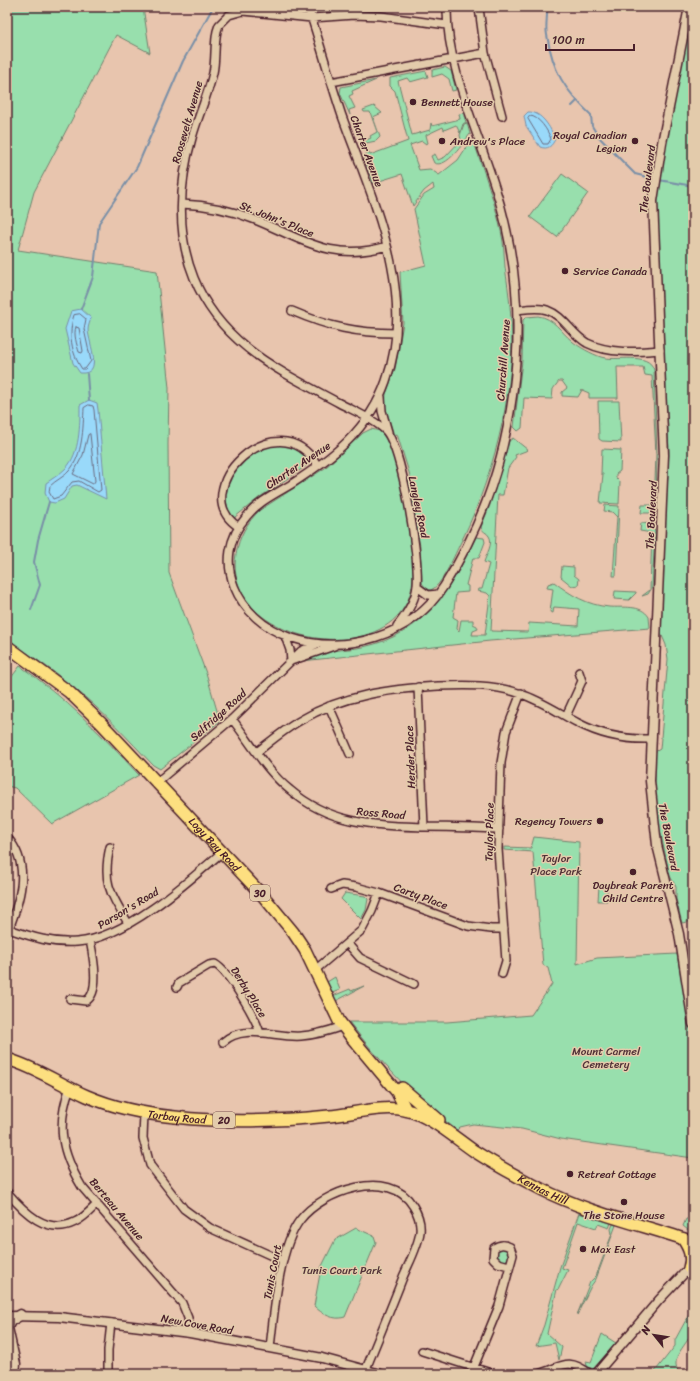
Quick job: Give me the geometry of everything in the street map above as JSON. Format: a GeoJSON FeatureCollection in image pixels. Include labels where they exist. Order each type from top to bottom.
{"type":"FeatureCollection","features":[{"type":"Feature","properties":{"kind":"main road","name":"Logy Bay Road"},"geometry":{"type":"LineString","coordinates":[[7,646],[69,692],[157,782],[221,853],[264,897],[293,932],[305,950],[330,1004],[343,1026],[388,1079],[406,1110]]}},
{"type":"Feature","properties":{"kind":"main road","name":"Torbay Road"},"geometry":{"type":"LineString","coordinates":[[7,1059],[36,1070],[108,1104],[144,1113],[198,1119],[284,1119],[330,1116],[382,1110],[406,1110]]}},
{"type":"Feature","properties":{"kind":"main road","name":"Logy Bay Road"},"geometry":{"type":"LineString","coordinates":[[388,1079],[392,1079],[441,1121],[452,1135]]}},
{"type":"Feature","properties":{"kind":"main road"},"geometry":{"type":"LineString","coordinates":[[382,1110],[392,1104],[394,1099],[388,1079]]}},
{"type":"Feature","properties":{"kind":"main road"},"geometry":{"type":"LineString","coordinates":[[402,1088],[410,1103],[406,1110]]}},
{"type":"Feature","properties":{"kind":"main road","name":"Kennas Hill"},"geometry":{"type":"LineString","coordinates":[[406,1110],[422,1116],[483,1156],[554,1195],[580,1206],[688,1240]]}},
{"type":"Feature","properties":{"kind":"main road"},"geometry":{"type":"LineString","coordinates":[[688,1240],[691,1263],[689,1269]]}},
{"type":"Feature","properties":{"kind":"main road"},"geometry":{"type":"LineString","coordinates":[[14,1374],[15,1364],[7,1327],[10,1321],[20,1315]]}},
{"type":"Feature","properties":{"kind":"main road"},"geometry":{"type":"LineString","coordinates":[[7,1362],[10,1374]]}},
{"type":"Feature","properties":{"kind":"street","name":"Charter Avenue"},"geometry":{"type":"LineString","coordinates":[[308,7],[331,82],[387,246],[396,295],[396,333],[391,364],[381,394],[368,418],[360,429],[339,451],[256,507],[238,527],[233,543],[231,558],[235,589],[244,605],[257,620],[285,636],[321,644],[340,644]]}},
{"type":"Feature","properties":{"kind":"street","name":"Churchill Avenue"},"geometry":{"type":"LineString","coordinates":[[340,644],[375,638],[395,629],[419,614],[439,594],[462,555],[491,486],[500,458],[514,388],[517,348],[517,310],[512,257],[504,217],[469,112],[454,59],[447,25],[447,7]]}},
{"type":"Feature","properties":{"kind":"street","name":"The Boulevard"},"geometry":{"type":"LineString","coordinates":[[689,7],[657,174],[653,216],[664,455],[650,781],[652,811],[658,851],[678,929],[690,989],[693,1024]]}},
{"type":"Feature","properties":{"kind":"street"},"geometry":{"type":"LineString","coordinates":[[479,8],[485,53],[502,116]]}},
{"type":"Feature","properties":{"kind":"street","name":"Roosevelt Avenue"},"geometry":{"type":"LineString","coordinates":[[368,418],[256,356],[230,333],[203,296],[194,277],[185,248],[181,220],[184,170],[191,138],[213,73],[215,38],[219,25],[229,15],[243,11],[312,18],[354,15],[381,16],[447,25]]}},
{"type":"Feature","properties":{"kind":"street"},"geometry":{"type":"LineString","coordinates":[[331,82],[485,53]]}},
{"type":"Feature","properties":{"kind":"street","name":"St. John's Place"},"geometry":{"type":"LineString","coordinates":[[182,204],[217,208],[238,214],[319,248],[355,252],[375,250],[387,246]]}},
{"type":"Feature","properties":{"kind":"street"},"geometry":{"type":"LineString","coordinates":[[517,310],[539,309],[552,313],[574,334],[588,343],[601,348],[623,351],[660,350]]}},
{"type":"Feature","properties":{"kind":"street"},"geometry":{"type":"LineString","coordinates":[[292,311],[313,320],[351,331],[396,333]]}},
{"type":"Feature","properties":{"kind":"street","name":"Langley Road"},"geometry":{"type":"LineString","coordinates":[[381,394],[382,411],[397,457],[411,516],[417,558],[417,587],[410,606],[395,629]]}},
{"type":"Feature","properties":{"kind":"street"},"geometry":{"type":"LineString","coordinates":[[368,418],[389,434]]}},
{"type":"Feature","properties":{"kind":"street"},"geometry":{"type":"LineString","coordinates":[[238,527],[228,520],[221,504],[221,497],[229,473],[234,464],[250,450],[266,443],[282,441],[290,443],[306,451],[313,457],[318,466]]}},
{"type":"Feature","properties":{"kind":"street"},"geometry":{"type":"LineString","coordinates":[[417,587],[428,595],[439,594]]}},
{"type":"Feature","properties":{"kind":"street"},"geometry":{"type":"LineString","coordinates":[[285,636],[290,650],[291,661]]}},
{"type":"Feature","properties":{"kind":"street","name":"Selfridge Road"},"geometry":{"type":"LineString","coordinates":[[157,782],[232,719],[304,649],[321,644]]}},
{"type":"Feature","properties":{"kind":"street","name":"Selfridge Road"},"geometry":{"type":"LineString","coordinates":[[291,661],[340,644]]}},
{"type":"Feature","properties":{"kind":"street"},"geometry":{"type":"LineString","coordinates":[[566,716],[582,681],[578,672]]}},
{"type":"Feature","properties":{"kind":"street"},"geometry":{"type":"LineString","coordinates":[[257,752],[299,721],[328,706],[355,697],[391,689],[418,687],[488,686],[521,693],[546,704],[587,728],[609,735],[651,739]]}},
{"type":"Feature","properties":{"kind":"street","name":"Herder Place"},"geometry":{"type":"LineString","coordinates":[[418,687],[424,826]]}},
{"type":"Feature","properties":{"kind":"street","name":"Taylor Place"},"geometry":{"type":"LineString","coordinates":[[502,974],[506,961],[498,856],[503,746],[506,732],[521,693]]}},
{"type":"Feature","properties":{"kind":"street"},"geometry":{"type":"LineString","coordinates":[[328,706],[350,754]]}},
{"type":"Feature","properties":{"kind":"street","name":"Ross Road"},"geometry":{"type":"LineString","coordinates":[[232,719],[273,773],[290,790],[325,812],[359,823],[499,829]]}},
{"type":"Feature","properties":{"kind":"street"},"geometry":{"type":"LineString","coordinates":[[7,837],[17,851],[23,879],[8,932]]}},
{"type":"Feature","properties":{"kind":"street"},"geometry":{"type":"LineString","coordinates":[[110,847],[106,867],[107,881],[115,902],[128,923]]}},
{"type":"Feature","properties":{"kind":"street","name":"Parson's Road"},"geometry":{"type":"LineString","coordinates":[[8,932],[49,941],[69,942],[90,940],[109,934],[175,891],[221,853]]}},
{"type":"Feature","properties":{"kind":"street","name":"Carty Place"},"geometry":{"type":"LineString","coordinates":[[331,889],[342,885],[379,893],[468,926],[504,929]]}},
{"type":"Feature","properties":{"kind":"street"},"geometry":{"type":"LineString","coordinates":[[314,971],[362,930],[367,923],[379,893]]}},
{"type":"Feature","properties":{"kind":"street"},"geometry":{"type":"LineString","coordinates":[[70,999],[86,1001],[90,997],[94,988],[95,968],[90,940]]}},
{"type":"Feature","properties":{"kind":"street"},"geometry":{"type":"LineString","coordinates":[[347,943],[360,958],[414,984]]}},
{"type":"Feature","properties":{"kind":"street","name":"Derby Place"},"geometry":{"type":"LineString","coordinates":[[177,987],[180,983],[204,968],[215,964],[223,971],[241,997],[256,1022],[260,1032]]}},
{"type":"Feature","properties":{"kind":"street"},"geometry":{"type":"LineString","coordinates":[[223,1042],[235,1034],[260,1032],[301,1036],[343,1026]]}},
{"type":"Feature","properties":{"kind":"street","name":"Berteau Avenue"},"geometry":{"type":"LineString","coordinates":[[70,1087],[64,1104],[62,1116],[64,1150],[70,1167],[82,1187],[182,1303],[187,1313],[190,1333]]}},
{"type":"Feature","properties":{"kind":"street"},"geometry":{"type":"LineString","coordinates":[[144,1113],[143,1138],[150,1165],[184,1209],[202,1223],[283,1261]]}},
{"type":"Feature","properties":{"kind":"street","name":"Tunis Court"},"geometry":{"type":"LineString","coordinates":[[270,1348],[283,1261],[287,1246],[299,1221],[307,1212],[331,1195],[348,1189],[373,1186],[393,1190],[410,1201],[420,1222],[418,1242],[366,1369]]}},
{"type":"Feature","properties":{"kind":"street"},"geometry":{"type":"LineString","coordinates":[[7,1192],[30,1217],[53,1225],[65,1225],[76,1222],[97,1204]]}},
{"type":"Feature","properties":{"kind":"street"},"geometry":{"type":"LineString","coordinates":[[472,1371],[499,1306],[509,1266]]}},
{"type":"Feature","properties":{"kind":"street"},"geometry":{"type":"LineString","coordinates":[[596,1374],[689,1269]]}},
{"type":"Feature","properties":{"kind":"street","name":"New Cove Road"},"geometry":{"type":"LineString","coordinates":[[7,1316],[20,1315],[59,1317],[190,1333],[322,1358],[381,1374]]}},
{"type":"Feature","properties":{"kind":"street"},"geometry":{"type":"LineString","coordinates":[[108,1374],[108,1350],[111,1323]]}},
{"type":"Feature","properties":{"kind":"street"},"geometry":{"type":"LineString","coordinates":[[422,1352],[472,1371],[494,1374]]}},
{"type":"Feature","properties":{"kind":"street"},"geometry":{"type":"LineString","coordinates":[[538,1374],[558,1365],[567,1363],[579,1366],[590,1374]]}},
{"type":"Feature","properties":{"kind":"green space"},"geometry":{"type":"Polygon","coordinates":[[[7,7],[143,7],[150,53],[116,35],[34,192],[18,250],[157,271],[169,388],[169,573],[207,676],[220,721],[160,769],[153,765],[115,725],[85,697],[50,669],[7,639],[7,7]]]}},
{"type":"Feature","properties":{"kind":"green space"},"geometry":{"type":"Polygon","coordinates":[[[693,11],[693,921],[682,923],[676,899],[676,887],[670,876],[660,831],[655,798],[655,752],[660,749],[668,659],[666,645],[660,631],[669,451],[657,213],[666,137],[693,11]]]}},
{"type":"Feature","properties":{"kind":"green space"},"geometry":{"type":"Polygon","coordinates":[[[445,67],[451,71],[456,90],[452,91],[449,79],[442,74],[432,77],[432,70],[445,67]]]}},
{"type":"Feature","properties":{"kind":"green space"},"geometry":{"type":"Polygon","coordinates":[[[426,71],[428,77],[410,82],[407,78],[398,81],[412,135],[430,130],[431,123],[432,126],[460,119],[459,114],[463,113],[466,122],[463,124],[460,133],[456,125],[444,130],[443,127],[426,135],[428,143],[426,144],[422,141],[410,145],[419,170],[430,169],[439,175],[458,160],[471,141],[475,145],[493,198],[502,236],[510,306],[512,346],[507,397],[502,423],[496,449],[480,499],[451,564],[443,578],[434,588],[430,590],[422,583],[420,546],[407,480],[411,479],[397,434],[394,435],[385,406],[386,394],[395,369],[403,323],[400,272],[426,265],[414,209],[424,195],[434,189],[433,184],[424,191],[413,206],[402,174],[373,183],[365,160],[366,154],[369,152],[370,155],[408,141],[395,91],[390,86],[390,78],[426,71]]]}},
{"type":"Feature","properties":{"kind":"green space"},"geometry":{"type":"Polygon","coordinates":[[[376,80],[352,91],[353,94],[349,96],[355,108],[349,110],[350,115],[340,93],[341,87],[376,80]]]}},
{"type":"Feature","properties":{"kind":"green space"},"geometry":{"type":"Polygon","coordinates":[[[374,106],[382,113],[373,117],[380,137],[376,141],[366,143],[364,141],[371,138],[370,136],[377,132],[370,112],[364,112],[363,110],[374,106]]]}},
{"type":"Feature","properties":{"kind":"green space"},"geometry":{"type":"Polygon","coordinates":[[[467,123],[470,134],[459,149],[444,162],[439,164],[434,163],[431,156],[435,154],[438,160],[445,157],[461,140],[460,135],[464,124],[467,123]]]}},
{"type":"Feature","properties":{"kind":"green space"},"geometry":{"type":"Polygon","coordinates":[[[562,174],[588,193],[557,237],[530,217],[562,174]]]}},
{"type":"Feature","properties":{"kind":"green space"},"geometry":{"type":"Polygon","coordinates":[[[526,317],[544,317],[553,322],[575,343],[601,357],[639,359],[651,364],[654,370],[657,456],[656,505],[651,513],[641,513],[642,505],[654,505],[656,455],[652,376],[645,375],[643,367],[617,367],[618,398],[589,398],[589,393],[582,390],[578,397],[562,396],[562,392],[567,388],[562,381],[559,381],[553,389],[552,399],[524,398],[522,428],[518,431],[514,427],[522,361],[523,320],[526,317]]]}},
{"type":"Feature","properties":{"kind":"green space"},"geometry":{"type":"Polygon","coordinates":[[[598,401],[619,401],[621,442],[602,441],[599,439],[598,401]]]}},
{"type":"Feature","properties":{"kind":"green space"},"geometry":{"type":"Polygon","coordinates":[[[371,429],[380,431],[386,439],[396,464],[403,494],[411,546],[413,579],[412,586],[400,614],[376,631],[346,639],[313,638],[281,628],[255,610],[239,585],[236,554],[241,536],[247,525],[260,510],[325,468],[363,433],[371,429]]]}},
{"type":"Feature","properties":{"kind":"green space"},"geometry":{"type":"Polygon","coordinates":[[[513,438],[528,450],[515,455],[516,457],[508,468],[503,495],[498,495],[491,631],[528,632],[529,623],[578,626],[579,609],[554,607],[553,613],[550,612],[553,589],[547,588],[548,584],[554,582],[586,602],[609,607],[637,608],[646,613],[649,617],[650,628],[490,641],[302,661],[308,657],[323,652],[363,647],[385,641],[403,632],[433,607],[446,591],[467,556],[476,537],[484,538],[485,542],[479,558],[473,558],[466,585],[468,586],[468,592],[456,593],[453,617],[458,620],[457,629],[459,631],[461,620],[473,620],[473,624],[477,626],[478,629],[473,631],[472,635],[485,635],[490,596],[487,593],[478,591],[479,589],[482,589],[489,564],[484,562],[491,542],[489,536],[482,530],[481,527],[490,505],[509,441],[513,438]]]}},
{"type":"Feature","properties":{"kind":"green space"},"geometry":{"type":"Polygon","coordinates":[[[281,443],[295,448],[303,453],[309,464],[260,497],[235,517],[235,519],[229,514],[224,490],[238,465],[259,448],[281,443]]]}},
{"type":"Feature","properties":{"kind":"green space"},"geometry":{"type":"Polygon","coordinates":[[[602,449],[621,450],[620,471],[616,474],[616,478],[620,482],[619,504],[600,503],[603,474],[601,474],[602,449]]]}},
{"type":"Feature","properties":{"kind":"green space"},"geometry":{"type":"Polygon","coordinates":[[[605,505],[619,506],[616,576],[613,576],[617,517],[612,512],[604,511],[605,505]]]}},
{"type":"Feature","properties":{"kind":"green space"},"geometry":{"type":"Polygon","coordinates":[[[641,523],[651,524],[655,532],[652,588],[648,594],[642,596],[650,590],[652,533],[640,531],[641,523]]]}},
{"type":"Feature","properties":{"kind":"green space"},"geometry":{"type":"Polygon","coordinates":[[[562,566],[574,567],[574,575],[579,579],[578,585],[572,586],[561,577],[562,566]]]}},
{"type":"Feature","properties":{"kind":"green space"},"geometry":{"type":"Polygon","coordinates":[[[615,591],[636,593],[629,600],[614,599],[615,591]]]}},
{"type":"Feature","properties":{"kind":"green space"},"geometry":{"type":"Polygon","coordinates":[[[20,666],[68,704],[111,745],[139,775],[52,824],[15,788],[7,786],[7,683],[20,666]]]}},
{"type":"Feature","properties":{"kind":"green space","name":"Mount Carmel Cemetery"},"geometry":{"type":"Polygon","coordinates":[[[534,837],[579,842],[577,964],[597,958],[677,954],[693,1045],[693,1158],[561,1139],[522,1129],[473,1124],[460,1127],[457,1130],[427,1106],[399,1080],[373,1052],[349,1022],[447,1022],[531,1015],[552,984],[548,968],[543,965],[533,852],[504,850],[504,847],[531,848],[534,837]]]}},
{"type":"Feature","properties":{"kind":"green space"},"geometry":{"type":"Polygon","coordinates":[[[599,886],[607,886],[607,901],[598,901],[599,886]]]}},
{"type":"Feature","properties":{"kind":"green space"},"geometry":{"type":"Polygon","coordinates":[[[345,893],[365,896],[368,899],[366,910],[361,919],[341,899],[345,893]]]}},
{"type":"Feature","properties":{"kind":"green space"},"geometry":{"type":"Polygon","coordinates":[[[335,977],[340,990],[332,993],[327,982],[335,977]]]}},
{"type":"Feature","properties":{"kind":"green space"},"geometry":{"type":"Polygon","coordinates":[[[364,986],[336,1001],[333,996],[350,989],[351,991],[364,986]]]}},
{"type":"Feature","properties":{"kind":"green space"},"geometry":{"type":"Polygon","coordinates":[[[579,1213],[611,1223],[609,1228],[598,1224],[596,1228],[578,1222],[562,1268],[568,1270],[558,1290],[557,1289],[547,1334],[562,1347],[559,1360],[555,1343],[536,1346],[544,1325],[560,1267],[579,1213]]]}},
{"type":"Feature","properties":{"kind":"green space"},"geometry":{"type":"Polygon","coordinates":[[[686,1219],[693,1219],[693,1234],[683,1226],[686,1219]]]}},
{"type":"Feature","properties":{"kind":"green space"},"geometry":{"type":"Polygon","coordinates":[[[613,1224],[616,1225],[596,1279],[577,1315],[590,1282],[596,1276],[612,1234],[611,1229],[613,1224]]]}},
{"type":"Feature","properties":{"kind":"green space","name":"Tunis Court Park"},"geometry":{"type":"Polygon","coordinates":[[[356,1228],[374,1236],[376,1242],[345,1317],[332,1317],[324,1314],[314,1306],[321,1268],[335,1240],[356,1228]]]}},
{"type":"Feature","properties":{"kind":"green space"},"geometry":{"type":"Polygon","coordinates":[[[503,1247],[508,1249],[510,1254],[508,1259],[503,1261],[498,1259],[496,1254],[498,1249],[503,1247]]]}},
{"type":"Feature","properties":{"kind":"green space"},"geometry":{"type":"Polygon","coordinates":[[[693,1307],[694,1327],[691,1335],[680,1351],[676,1362],[680,1374],[653,1374],[675,1346],[675,1340],[693,1307]]]}},
{"type":"Feature","properties":{"kind":"green space"},"geometry":{"type":"Polygon","coordinates":[[[602,1334],[616,1343],[593,1369],[587,1366],[586,1361],[591,1362],[602,1334]]]}},
{"type":"Feature","properties":{"kind":"water"},"geometry":{"type":"Polygon","coordinates":[[[528,112],[533,112],[541,117],[551,130],[555,139],[553,144],[549,147],[540,147],[526,126],[524,116],[528,112]]]}},
{"type":"Feature","properties":{"kind":"water"},"geometry":{"type":"Polygon","coordinates":[[[81,309],[91,318],[88,330],[93,364],[92,369],[87,372],[80,373],[73,363],[65,329],[71,311],[81,309]]]}},
{"type":"Feature","properties":{"kind":"water"},"geometry":{"type":"Polygon","coordinates":[[[89,400],[97,403],[106,499],[77,485],[72,486],[64,499],[55,503],[49,502],[45,493],[46,483],[64,470],[71,462],[77,447],[80,405],[89,400]]]}},
{"type":"Feature","properties":{"kind":"waterway"},"geometry":{"type":"LineString","coordinates":[[81,309],[93,277],[99,223],[137,167],[183,61],[213,7]]}},
{"type":"Feature","properties":{"kind":"waterway"},"geometry":{"type":"LineString","coordinates":[[547,7],[546,32],[556,70],[561,79],[574,97],[591,115],[592,126],[598,136],[635,174],[655,179]]}},
{"type":"Feature","properties":{"kind":"waterway"},"geometry":{"type":"LineString","coordinates":[[572,106],[577,101]]}},
{"type":"Feature","properties":{"kind":"waterway"},"geometry":{"type":"LineString","coordinates":[[659,180],[693,186]]}},
{"type":"Feature","properties":{"kind":"waterway"},"geometry":{"type":"LineString","coordinates":[[87,374],[89,400]]}},
{"type":"Feature","properties":{"kind":"waterway"},"geometry":{"type":"LineString","coordinates":[[31,610],[40,585],[34,562],[38,540],[49,502]]}},
{"type":"Feature","properties":{"kind":"place","name":"Bennett House"},"geometry":{"type":"Point","coordinates":[413,102]}},
{"type":"Feature","properties":{"kind":"place","name":"Andrew's Place"},"geometry":{"type":"Point","coordinates":[442,141]}},
{"type":"Feature","properties":{"kind":"place","name":"Royal Canadian Legion"},"geometry":{"type":"Point","coordinates":[635,141]}},
{"type":"Feature","properties":{"kind":"place","name":"Service Canada"},"geometry":{"type":"Point","coordinates":[565,271]}},
{"type":"Feature","properties":{"kind":"place","name":"Regency Towers"},"geometry":{"type":"Point","coordinates":[600,821]}},
{"type":"Feature","properties":{"kind":"place","name":"Daybreak Parent Child Centre"},"geometry":{"type":"Point","coordinates":[633,872]}},
{"type":"Feature","properties":{"kind":"place","name":"Retreat Cottage"},"geometry":{"type":"Point","coordinates":[570,1174]}},
{"type":"Feature","properties":{"kind":"place","name":"The Stone House"},"geometry":{"type":"Point","coordinates":[624,1202]}},
{"type":"Feature","properties":{"kind":"place","name":"Max East"},"geometry":{"type":"Point","coordinates":[583,1249]}},
{"type":"Feature","properties":{"kind":"park label","name":"Taylor Place Park"},"geometry":{"type":"Point","coordinates":[556,864]}}]}
